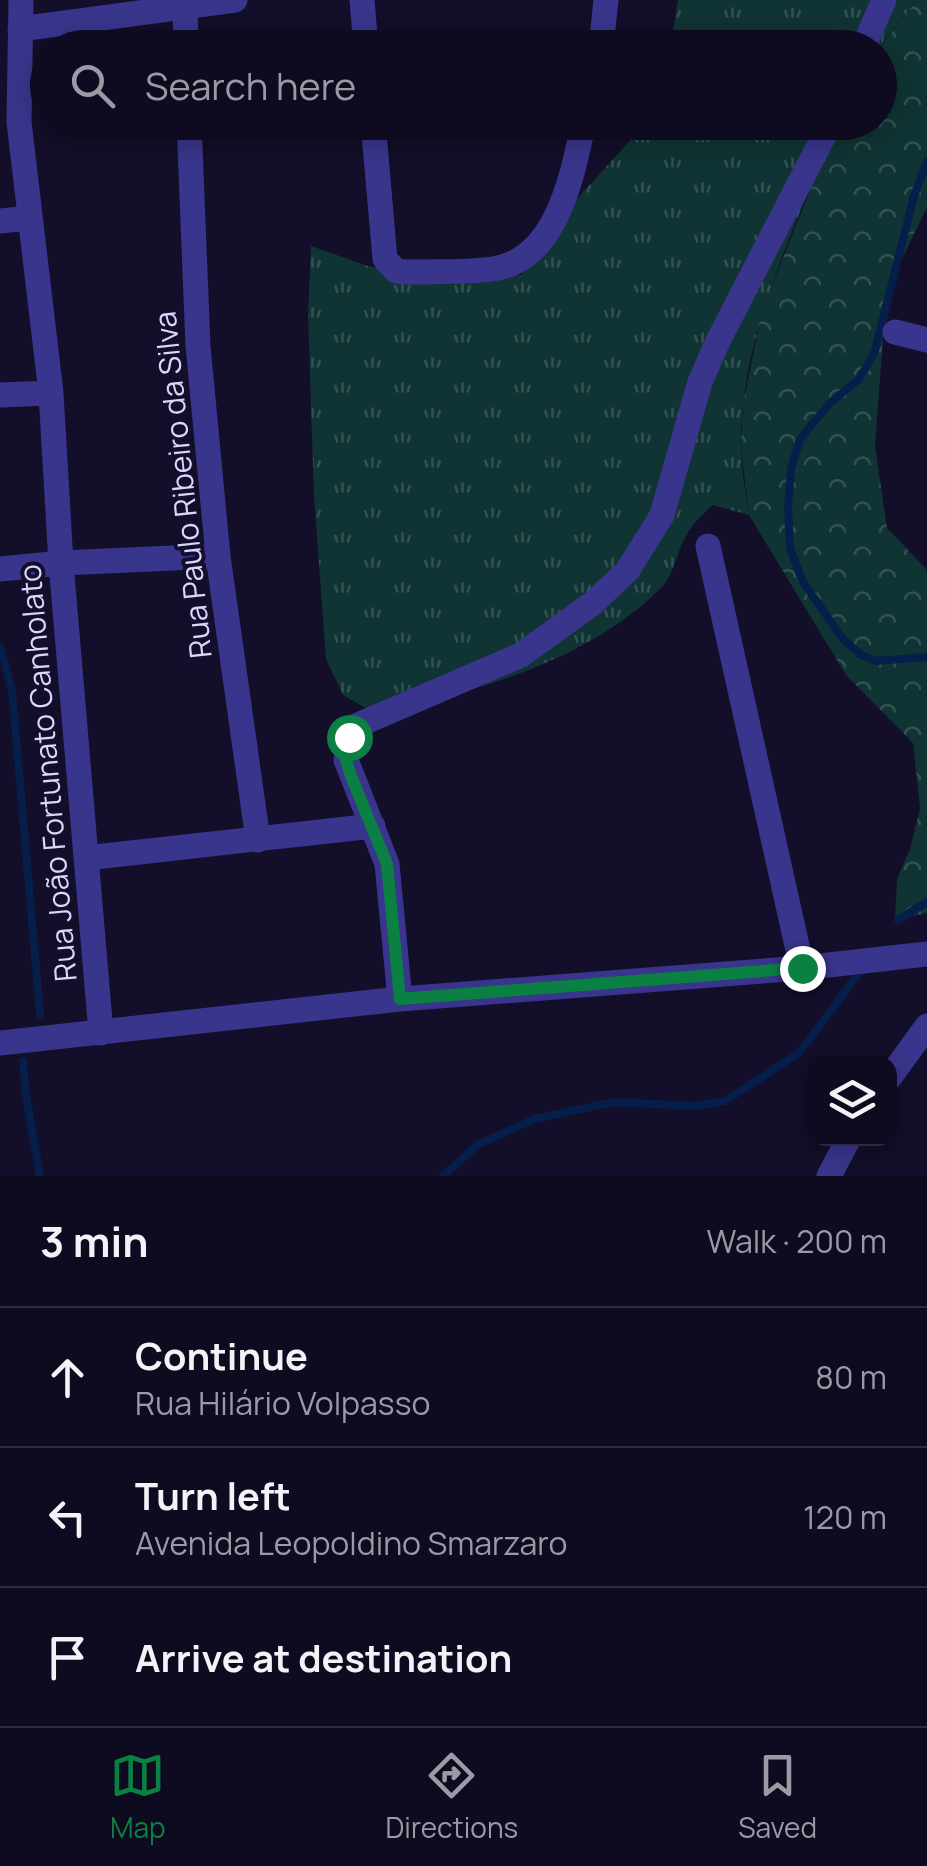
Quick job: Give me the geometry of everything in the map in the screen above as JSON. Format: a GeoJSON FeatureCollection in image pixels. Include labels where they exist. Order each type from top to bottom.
{"type":"FeatureCollection","features":[{"type":"Feature","properties":{"kind":"street","name":"Rua João Fortunato Canholato"},"geometry":{"type":"LineString","coordinates":[[21,0],[20,30],[10,64],[51,393],[61,563],[101,1034]]}},
{"type":"Feature","properties":{"kind":"street"},"geometry":{"type":"LineString","coordinates":[[20,30],[235,0]]}},
{"type":"Feature","properties":{"kind":"street"},"geometry":{"type":"LineString","coordinates":[[362,0],[364,30]]}},
{"type":"Feature","properties":{"kind":"street"},"geometry":{"type":"LineString","coordinates":[[602,30],[606,0]]}},
{"type":"Feature","properties":{"kind":"street"},"geometry":{"type":"LineString","coordinates":[[871,30],[884,0]]}},
{"type":"Feature","properties":{"kind":"street"},"geometry":{"type":"LineString","coordinates":[[185,6],[186,30]]}},
{"type":"Feature","properties":{"kind":"street","name":"Rua Paulo Ribeiro da Silva"},"geometry":{"type":"LineString","coordinates":[[190,140],[198,346],[218,556],[258,840]]}},
{"type":"Feature","properties":{"kind":"street"},"geometry":{"type":"LineString","coordinates":[[375,140],[385,259],[396,270],[407,272],[495,269],[523,260],[538,247],[550,228],[580,140]]}},
{"type":"Feature","properties":{"kind":"street"},"geometry":{"type":"LineString","coordinates":[[400,999],[387,864],[346,760],[349,737],[358,724],[521,655],[593,603],[628,570],[662,515],[700,382],[718,341],[823,140]]}},
{"type":"Feature","properties":{"kind":"street"},"geometry":{"type":"LineString","coordinates":[[0,221],[30,218]]}},
{"type":"Feature","properties":{"kind":"street"},"geometry":{"type":"LineString","coordinates":[[894,332],[927,340]]}},
{"type":"Feature","properties":{"kind":"street"},"geometry":{"type":"LineString","coordinates":[[0,396],[51,393]]}},
{"type":"Feature","properties":{"kind":"street"},"geometry":{"type":"LineString","coordinates":[[708,546],[802,968]]}},
{"type":"Feature","properties":{"kind":"street"},"geometry":{"type":"LineString","coordinates":[[0,569],[218,556]]}},
{"type":"Feature","properties":{"kind":"street"},"geometry":{"type":"LineString","coordinates":[[86,858],[373,826]]}},
{"type":"Feature","properties":{"kind":"street"},"geometry":{"type":"LineString","coordinates":[[0,1043],[400,999],[802,968],[927,954]]}},
{"type":"Feature","properties":{"kind":"street"},"geometry":{"type":"LineString","coordinates":[[897,1067],[927,1026]]}},
{"type":"Feature","properties":{"kind":"street"},"geometry":{"type":"LineString","coordinates":[[829,1176],[845,1146]]}},
{"type":"Feature","properties":{"kind":"green space"},"geometry":{"type":"Polygon","coordinates":[[[678,0],[917,0],[893,30],[673,30],[678,0]]]}},
{"type":"Feature","properties":{"kind":"green space"},"geometry":{"type":"Polygon","coordinates":[[[917,0],[927,0],[927,207],[899,265],[883,337],[875,446],[887,528],[927,570],[927,913],[895,920],[897,879],[920,809],[913,743],[846,675],[749,515],[741,448],[743,404],[762,310],[830,140],[897,140],[897,30],[893,30],[917,0]]]}},
{"type":"Feature","properties":{"kind":"green space"},"geometry":{"type":"Polygon","coordinates":[[[631,140],[830,140],[773,281],[750,362],[741,446],[749,515],[712,505],[689,530],[660,589],[597,637],[526,671],[488,684],[373,712],[343,695],[326,659],[314,496],[308,315],[311,246],[422,279],[521,275],[575,201],[631,140]]]}},
{"type":"Feature","properties":{"kind":"waterway"},"geometry":{"type":"LineString","coordinates":[[927,162],[914,196],[874,354],[859,379],[829,404],[800,439],[791,469],[788,506],[790,548],[803,582],[843,639],[861,655],[876,661],[927,657]]}},
{"type":"Feature","properties":{"kind":"waterway"},"geometry":{"type":"LineString","coordinates":[[0,647],[12,690],[40,1014]]}},
{"type":"Feature","properties":{"kind":"waterway"},"geometry":{"type":"LineString","coordinates":[[898,920],[927,902]]}},
{"type":"Feature","properties":{"kind":"waterway"},"geometry":{"type":"LineString","coordinates":[[443,1176],[479,1144],[534,1119],[614,1102],[695,1106],[725,1101],[800,1052],[858,974]]}},
{"type":"Feature","properties":{"kind":"waterway"},"geometry":{"type":"LineString","coordinates":[[23,1061],[40,1176]]}},
{"type":"Feature","properties":{"kind":"route"},"geometry":{"type":"LineString","coordinates":[[349,737],[346,760],[387,864],[400,999],[802,968]]}}]}
